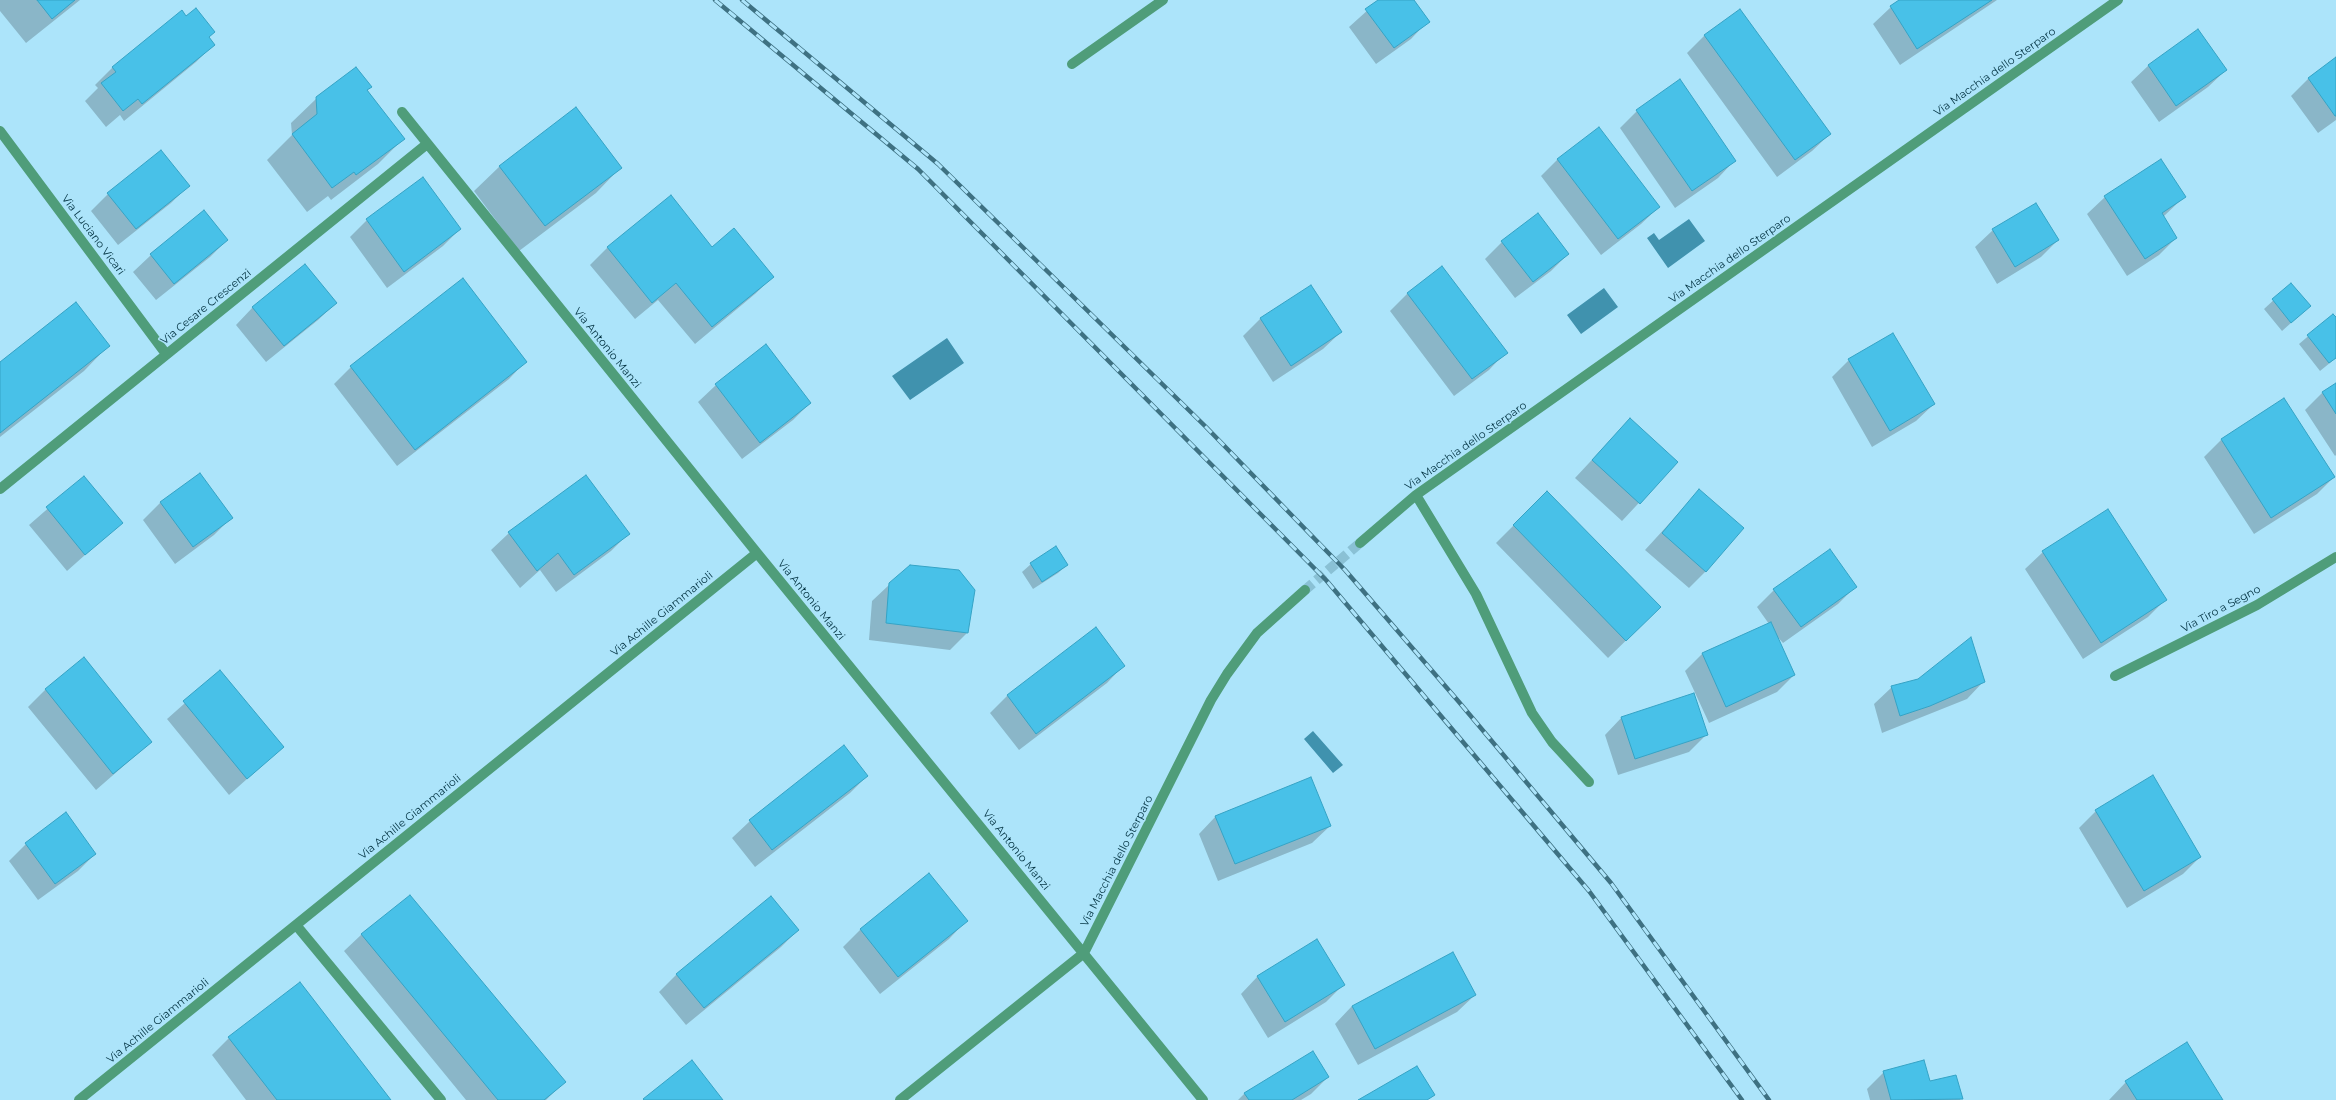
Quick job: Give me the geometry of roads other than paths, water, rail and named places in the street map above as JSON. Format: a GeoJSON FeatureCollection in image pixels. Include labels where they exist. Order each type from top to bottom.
{"type":"FeatureCollection","features":[{"type":"Feature","properties":{"kind":"street"},"geometry":{"type":"LineString","coordinates":[[1072,64],[1163,0]]}},
{"type":"Feature","properties":{"kind":"street","name":"Via Macchia dello Sterparo"},"geometry":{"type":"LineString","coordinates":[[1360,543],[1416,495],[2118,0]]}},
{"type":"Feature","properties":{"kind":"street","name":"Via Antonio Manzi"},"geometry":{"type":"LineString","coordinates":[[402,112],[757,553],[1203,1100]]}},
{"type":"Feature","properties":{"kind":"street","name":"Via Luciano Vicari"},"geometry":{"type":"LineString","coordinates":[[0,131],[166,354]]}},
{"type":"Feature","properties":{"kind":"street","name":"Via Cesare Crescenzi"},"geometry":{"type":"LineString","coordinates":[[0,489],[427,144]]}},
{"type":"Feature","properties":{"kind":"street"},"geometry":{"type":"LineString","coordinates":[[1416,495],[1476,594],[1532,713],[1552,742],[1589,782]]}},
{"type":"Feature","properties":{"kind":"street","name":"Via Achille Giammarioli"},"geometry":{"type":"LineString","coordinates":[[79,1100],[757,553]]}},
{"type":"Feature","properties":{"kind":"street","name":"Via Tiro a Segno"},"geometry":{"type":"LineString","coordinates":[[2115,676],[2251,608],[2336,557]]}},
{"type":"Feature","properties":{"kind":"street","name":"Via Macchia dello Sterparo"},"geometry":{"type":"LineString","coordinates":[[900,1100],[1084,953],[1211,700],[1227,674],[1257,633],[1305,590]]}},
{"type":"Feature","properties":{"kind":"street"},"geometry":{"type":"LineString","coordinates":[[296,925],[441,1100]]}},
{"type":"Feature","properties":{"kind":"water"},"geometry":{"type":"Polygon","coordinates":[[[1689,219],[1705,241],[1668,268],[1647,238],[1654,233],[1659,240],[1689,219]]]}},
{"type":"Feature","properties":{"kind":"water"},"geometry":{"type":"Polygon","coordinates":[[[1604,288],[1618,307],[1581,334],[1567,315],[1604,288]]]}},
{"type":"Feature","properties":{"kind":"water"},"geometry":{"type":"Polygon","coordinates":[[[947,338],[964,363],[910,400],[892,376],[947,338]]]}},
{"type":"Feature","properties":{"kind":"water"},"geometry":{"type":"Polygon","coordinates":[[[1313,731],[1343,765],[1333,773],[1304,739],[1313,731]]]}},
{"type":"Feature","properties":{"kind":"tunnel"},"geometry":{"type":"LineString","coordinates":[[1305,590],[1360,543]]}},
{"type":"Feature","properties":{"kind":"railway"},"geometry":{"type":"LineString","coordinates":[[715,0],[918,169],[1326,580],[1589,891],[1742,1100]]}},
{"type":"Feature","properties":{"kind":"railway"},"geometry":{"type":"LineString","coordinates":[[742,0],[938,164],[1206,427],[1345,570],[1459,702],[1611,883],[1769,1100]]}}]}
